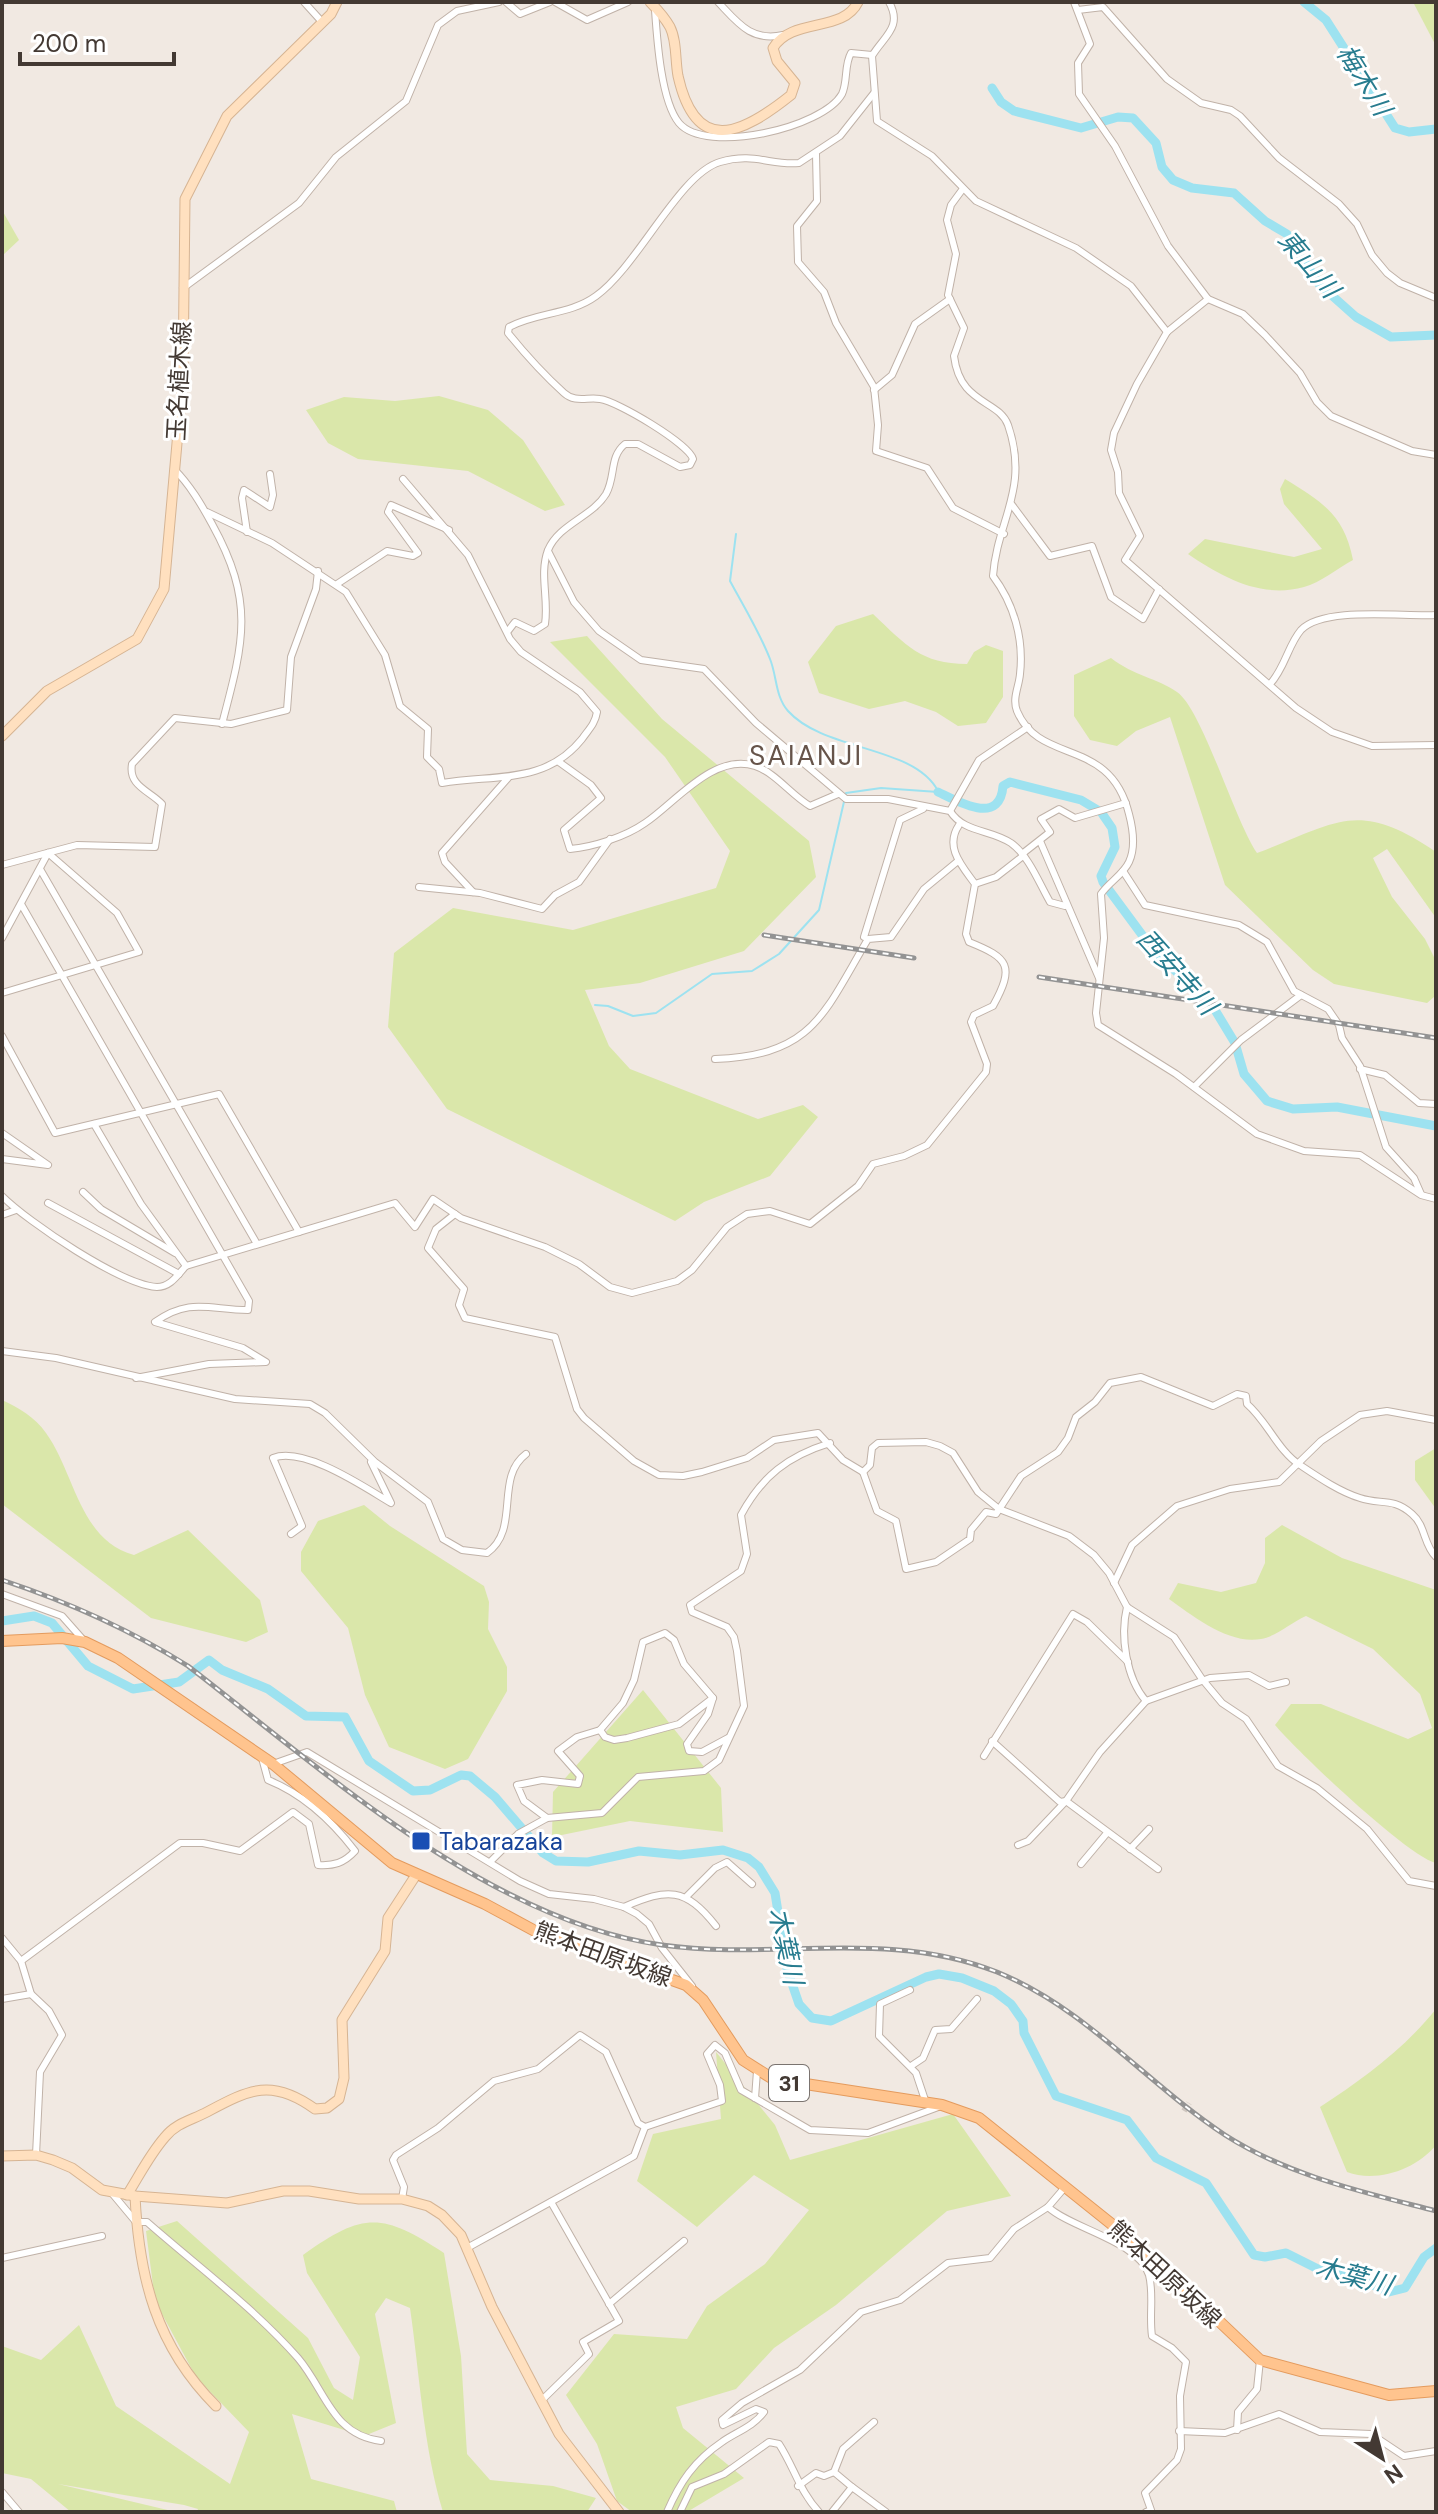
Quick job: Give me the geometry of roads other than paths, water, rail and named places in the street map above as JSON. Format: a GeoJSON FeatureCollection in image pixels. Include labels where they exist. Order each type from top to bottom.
{"type":"FeatureCollection","features":[{"type":"Feature","properties":{"kind":"main road","name":"熊本田原坂線"},"geometry":{"type":"LineString","coordinates":[[2,1641],[53,1637],[79,1642],[118,1658],[273,1764],[373,1850],[416,1875],[464,1894],[535,1931],[670,1977],[703,2000],[735,2049],[757,2071],[790,2083],[942,2105],[979,2118],[1144,2250],[1260,2360],[1389,2395],[1436,2391]]}},
{"type":"Feature","properties":{"kind":"street"},"geometry":{"type":"LineString","coordinates":[[304,2],[323,23]]}},
{"type":"Feature","properties":{"kind":"street","name":"玉名植木線"},"geometry":{"type":"LineString","coordinates":[[2,736],[47,691],[127,647],[145,629],[164,589],[183,376],[185,199],[203,157],[227,116],[323,23],[337,2]]}},
{"type":"Feature","properties":{"kind":"street"},"geometry":{"type":"LineString","coordinates":[[455,2],[457,11]]}},
{"type":"Feature","properties":{"kind":"street"},"geometry":{"type":"LineString","coordinates":[[183,288],[299,203],[336,157],[406,101],[434,30],[457,11],[499,2]]}},
{"type":"Feature","properties":{"kind":"street"},"geometry":{"type":"LineString","coordinates":[[506,2],[520,14],[552,2],[587,20],[628,2]]}},
{"type":"Feature","properties":{"kind":"street"},"geometry":{"type":"LineString","coordinates":[[718,2],[742,28],[756,37],[781,36],[843,17],[858,2]]}},
{"type":"Feature","properties":{"kind":"street"},"geometry":{"type":"LineString","coordinates":[[889,2],[895,15],[892,30],[872,55],[874,114],[879,123],[932,156],[976,201],[1087,255],[1137,291],[1167,332]]}},
{"type":"Feature","properties":{"kind":"street"},"geometry":{"type":"LineString","coordinates":[[1074,2],[1090,44],[1078,63],[1079,94],[1115,146],[1168,246],[1208,299],[1237,310],[1254,324],[1300,373],[1317,402],[1331,416],[1412,451],[1436,455]]}},
{"type":"Feature","properties":{"kind":"street"},"geometry":{"type":"LineString","coordinates":[[653,5],[673,37],[679,78],[688,108],[696,122],[705,128],[738,129],[791,95],[795,83],[777,61],[773,48],[790,31]]}},
{"type":"Feature","properties":{"kind":"street"},"geometry":{"type":"LineString","coordinates":[[653,5],[670,109],[684,128],[714,139],[767,132],[822,112],[842,94],[851,53],[872,55]]}},
{"type":"Feature","properties":{"kind":"street"},"geometry":{"type":"LineString","coordinates":[[1078,10],[1103,7],[1167,79],[1201,103],[1231,110],[1240,116],[1279,158],[1339,204],[1357,224],[1372,255],[1387,273],[1400,283],[1436,298]]}},
{"type":"Feature","properties":{"kind":"street"},"geometry":{"type":"LineString","coordinates":[[508,631],[515,622],[534,631],[545,624],[544,567],[548,551],[559,534],[596,508],[607,491],[615,452],[625,444],[638,444],[680,467],[690,465],[693,459],[683,444],[603,399],[575,399],[565,394],[518,345],[508,333],[509,327],[560,313],[598,296],[625,270],[690,181],[708,166],[747,157],[799,163],[840,136],[874,93]]}},
{"type":"Feature","properties":{"kind":"street"},"geometry":{"type":"LineString","coordinates":[[816,154],[817,201],[797,226],[798,262],[824,292],[836,323],[874,390],[878,425],[876,451],[927,468],[953,508],[1004,534]]}},
{"type":"Feature","properties":{"kind":"street"},"geometry":{"type":"LineString","coordinates":[[962,190],[951,205],[947,220],[956,254],[950,299],[964,328],[954,356],[960,376],[973,398],[999,412],[1007,424],[1016,483],[993,576],[1013,608],[1020,674],[1015,702],[1028,727],[1045,743],[1102,766],[1116,781],[1126,803],[1133,844],[1123,871],[1101,894],[1104,938],[1096,1021],[1103,1031],[1194,1087],[1257,1134],[1304,1151],[1360,1155],[1421,1195],[1436,1199]]}},
{"type":"Feature","properties":{"kind":"street"},"geometry":{"type":"LineString","coordinates":[[874,390],[892,375],[915,324],[950,299]]}},
{"type":"Feature","properties":{"kind":"street"},"geometry":{"type":"LineString","coordinates":[[1208,299],[1167,332],[1124,409],[1111,450],[1118,472],[1119,493],[1140,536],[1125,560],[1142,579],[1159,589],[1197,626],[1304,715],[1332,732],[1362,744],[1436,745]]}},
{"type":"Feature","properties":{"kind":"street"},"geometry":{"type":"LineString","coordinates":[[174,469],[207,512],[237,574],[243,605],[222,724]]}},
{"type":"Feature","properties":{"kind":"street"},"geometry":{"type":"LineString","coordinates":[[247,532],[242,498],[244,490],[270,507],[273,495],[270,474]]}},
{"type":"Feature","properties":{"kind":"street"},"geometry":{"type":"LineString","coordinates":[[207,512],[318,571],[337,584],[360,609],[385,655],[400,706],[428,729],[427,757],[439,769],[442,783],[473,778],[508,778],[552,767],[594,724],[597,712],[580,692],[521,652],[496,618],[468,555],[403,479]]}},
{"type":"Feature","properties":{"kind":"street"},"geometry":{"type":"LineString","coordinates":[[337,584],[387,551],[413,556],[418,553],[388,512],[391,505],[449,530]]}},
{"type":"Feature","properties":{"kind":"street"},"geometry":{"type":"LineString","coordinates":[[1012,505],[1050,556],[1092,546],[1111,597],[1143,619],[1159,589]]}},
{"type":"Feature","properties":{"kind":"street"},"geometry":{"type":"LineString","coordinates":[[548,551],[574,602],[599,631],[641,660],[704,669],[756,723],[846,799],[888,799],[950,811],[959,825],[994,834],[1022,855],[1050,902],[1065,906]]}},
{"type":"Feature","properties":{"kind":"street"},"geometry":{"type":"LineString","coordinates":[[2,865],[77,845],[155,847],[162,804],[132,776],[132,764],[175,718],[222,724],[247,722],[287,710],[291,657],[316,589],[318,571]]}},
{"type":"Feature","properties":{"kind":"street"},"geometry":{"type":"LineString","coordinates":[[1270,684],[1288,660],[1296,639],[1308,625],[1360,613],[1388,617],[1436,615]]}},
{"type":"Feature","properties":{"kind":"street"},"geometry":{"type":"LineString","coordinates":[[950,811],[979,760],[1028,727]]}},
{"type":"Feature","properties":{"kind":"street"},"geometry":{"type":"LineString","coordinates":[[559,762],[591,785],[601,798],[564,830],[568,848],[585,848],[643,824],[704,775],[731,767],[755,766],[810,806],[838,794]]}},
{"type":"Feature","properties":{"kind":"street"},"geometry":{"type":"LineString","coordinates":[[473,892],[445,862],[442,853],[508,778]]}},
{"type":"Feature","properties":{"kind":"street"},"geometry":{"type":"LineString","coordinates":[[975,884],[996,877],[1040,841],[1050,832],[1041,819],[1059,809],[1075,818],[1126,803]]}},
{"type":"Feature","properties":{"kind":"street"},"geometry":{"type":"LineString","coordinates":[[864,937],[900,820],[913,810],[930,807]]}},
{"type":"Feature","properties":{"kind":"street"},"geometry":{"type":"LineString","coordinates":[[2,1196],[16,1210],[81,1252],[133,1280],[157,1287],[165,1285],[186,1266],[395,1203],[415,1227],[433,1199],[455,1214],[545,1247],[579,1264],[610,1287],[632,1293],[677,1281],[692,1270],[727,1227],[747,1214],[770,1211],[810,1224],[858,1186],[873,1164],[904,1156],[927,1145],[986,1072],[987,1064],[971,1022],[974,1015],[993,1006],[1005,977],[1005,963],[999,953],[969,942],[966,934],[975,884],[958,861],[953,836],[959,825]]}},
{"type":"Feature","properties":{"kind":"street"},"geometry":{"type":"LineString","coordinates":[[419,887],[473,892],[542,909],[555,895],[579,882],[612,836]]}},
{"type":"Feature","properties":{"kind":"street"},"geometry":{"type":"LineString","coordinates":[[1040,841],[1065,906],[1100,981]]}},
{"type":"Feature","properties":{"kind":"street"},"geometry":{"type":"LineString","coordinates":[[2,938],[48,853]]}},
{"type":"Feature","properties":{"kind":"street"},"geometry":{"type":"LineString","coordinates":[[2,993],[139,952],[117,913],[48,853]]}},
{"type":"Feature","properties":{"kind":"street"},"geometry":{"type":"LineString","coordinates":[[715,1059],[743,1058],[795,1042],[820,1020],[868,939],[891,937],[924,889],[958,861]]}},
{"type":"Feature","properties":{"kind":"street"},"geometry":{"type":"LineString","coordinates":[[40,869],[257,1244]]}},
{"type":"Feature","properties":{"kind":"street"},"geometry":{"type":"LineString","coordinates":[[1123,871],[1141,901],[1151,908],[1239,925],[1256,933],[1272,949],[1287,982],[1301,995],[1328,1009],[1360,1069],[1386,1147],[1414,1178],[1421,1195]]}},
{"type":"Feature","properties":{"kind":"street"},"geometry":{"type":"LineString","coordinates":[[21,904],[247,1294],[248,1310],[198,1304],[167,1313],[155,1322],[243,1348],[266,1362],[209,1364],[136,1378]]}},
{"type":"Feature","properties":{"kind":"street"},"geometry":{"type":"LineString","coordinates":[[1194,1087],[1241,1040],[1301,995]]}},
{"type":"Feature","properties":{"kind":"street"},"geometry":{"type":"LineString","coordinates":[[2,1036],[55,1133],[219,1094],[299,1232]]}},
{"type":"Feature","properties":{"kind":"street"},"geometry":{"type":"LineString","coordinates":[[1360,1069],[1385,1075],[1419,1103],[1436,1104]]}},
{"type":"Feature","properties":{"kind":"street"},"geometry":{"type":"LineString","coordinates":[[94,1124],[141,1204],[186,1266]]}},
{"type":"Feature","properties":{"kind":"street"},"geometry":{"type":"LineString","coordinates":[[2,1133],[48,1165],[43,1168],[2,1159]]}},
{"type":"Feature","properties":{"kind":"street"},"geometry":{"type":"LineString","coordinates":[[83,1192],[101,1209],[178,1255]]}},
{"type":"Feature","properties":{"kind":"street"},"geometry":{"type":"LineString","coordinates":[[48,1203],[179,1274]]}},
{"type":"Feature","properties":{"kind":"street"},"geometry":{"type":"LineString","coordinates":[[2,1215],[16,1210]]}},
{"type":"Feature","properties":{"kind":"street"},"geometry":{"type":"LineString","coordinates":[[455,1214],[436,1229],[428,1248],[464,1289],[459,1305],[465,1318],[491,1327],[555,1337],[577,1409],[644,1468],[670,1476],[702,1472],[747,1458],[774,1440],[801,1433],[818,1433],[843,1460],[863,1472],[877,1511],[896,1521],[906,1569],[954,1553],[970,1539],[971,1530],[986,1512],[996,1514],[1021,1476],[1065,1443],[1076,1417],[1095,1402],[1110,1383],[1141,1377],[1213,1406],[1237,1394],[1246,1396],[1247,1404],[1297,1463],[1346,1493],[1364,1500],[1381,1498],[1407,1510],[1422,1525],[1426,1546],[1436,1557]]}},
{"type":"Feature","properties":{"kind":"street"},"geometry":{"type":"LineString","coordinates":[[2,1351],[56,1358],[235,1399],[310,1404],[428,1502],[443,1539],[477,1554],[487,1553],[503,1537],[514,1465],[526,1454]]}},
{"type":"Feature","properties":{"kind":"street"},"geometry":{"type":"LineString","coordinates":[[1114,1583],[1132,1545],[1177,1506],[1230,1489],[1279,1482],[1321,1441],[1360,1415],[1387,1411],[1436,1420]]}},
{"type":"Feature","properties":{"kind":"street"},"geometry":{"type":"LineString","coordinates":[[863,1472],[870,1465],[872,1448],[878,1443],[926,1442],[953,1453],[978,1492],[999,1509],[1069,1536],[1094,1555],[1127,1607],[1128,1662],[1134,1687],[1146,1701]]}},
{"type":"Feature","properties":{"kind":"street"},"geometry":{"type":"LineString","coordinates":[[491,1861],[518,1834],[547,1818],[602,1813],[638,1777],[704,1771],[719,1760],[744,1706],[734,1637],[727,1627],[692,1612],[690,1605],[741,1571],[747,1554],[741,1515],[758,1487],[785,1460],[830,1443]]}},
{"type":"Feature","properties":{"kind":"street"},"geometry":{"type":"LineString","coordinates":[[291,1534],[302,1526],[273,1458],[288,1456],[302,1459],[348,1478],[391,1503],[368,1455]]}},
{"type":"Feature","properties":{"kind":"street"},"geometry":{"type":"LineString","coordinates":[[2,1594],[62,1616],[79,1642]]}},
{"type":"Feature","properties":{"kind":"street"},"geometry":{"type":"LineString","coordinates":[[1127,1607],[1174,1637],[1222,1703],[1246,1719],[1278,1766],[1317,1788],[1367,1829],[1409,1881],[1436,1886]]}},
{"type":"Feature","properties":{"kind":"street"},"geometry":{"type":"LineString","coordinates":[[984,1756],[1073,1614],[1087,1622],[1128,1662]]}},
{"type":"Feature","properties":{"kind":"street"},"geometry":{"type":"LineString","coordinates":[[547,1818],[524,1801],[517,1785],[542,1780],[578,1784],[580,1776],[558,1751],[577,1737],[600,1730],[629,1694],[643,1642],[653,1635],[665,1633],[674,1640],[684,1664],[713,1698]]}},
{"type":"Feature","properties":{"kind":"street"},"geometry":{"type":"LineString","coordinates":[[1018,1845],[1028,1841],[1066,1801],[1100,1752],[1146,1701],[1202,1679],[1249,1675],[1269,1686],[1286,1682]]}},
{"type":"Feature","properties":{"kind":"street"},"geometry":{"type":"LineString","coordinates":[[713,1698],[708,1714],[687,1744],[689,1751],[711,1749],[728,1738]]}},
{"type":"Feature","properties":{"kind":"street"},"geometry":{"type":"LineString","coordinates":[[600,1730],[614,1740],[679,1724],[713,1698]]}},
{"type":"Feature","properties":{"kind":"street"},"geometry":{"type":"LineString","coordinates":[[992,1741],[1060,1802],[1066,1801],[1158,1869]]}},
{"type":"Feature","properties":{"kind":"street"},"geometry":{"type":"LineString","coordinates":[[273,1764],[307,1752],[537,1890],[624,1907],[649,1924],[662,1948],[703,2000]]}},
{"type":"Feature","properties":{"kind":"street"},"geometry":{"type":"LineString","coordinates":[[21,1961],[180,1843],[203,1843],[240,1851],[293,1812],[309,1824],[318,1865],[331,1866],[351,1855],[355,1851],[337,1827],[289,1790],[268,1780],[262,1756]]}},
{"type":"Feature","properties":{"kind":"street"},"geometry":{"type":"LineString","coordinates":[[1130,1849],[1149,1829]]}},
{"type":"Feature","properties":{"kind":"street"},"geometry":{"type":"LineString","coordinates":[[1081,1864],[1107,1833]]}},
{"type":"Feature","properties":{"kind":"street"},"geometry":{"type":"LineString","coordinates":[[687,1896],[723,1862],[752,1884]]}},
{"type":"Feature","properties":{"kind":"street"},"geometry":{"type":"LineString","coordinates":[[216,2406],[185,2369],[151,2302],[140,2265],[131,2195],[165,2136],[181,2123],[233,2096],[268,2088],[296,2095],[315,2109],[327,2108],[339,2099],[344,2078],[342,2020],[385,1951],[388,1918],[416,1875]]}},
{"type":"Feature","properties":{"kind":"street"},"geometry":{"type":"LineString","coordinates":[[624,1907],[658,1893],[687,1896],[716,1926]]}},
{"type":"Feature","properties":{"kind":"street"},"geometry":{"type":"LineString","coordinates":[[2,1938],[21,1961],[31,1994],[49,2011],[62,2035],[40,2072],[36,2155]]}},
{"type":"Feature","properties":{"kind":"street"},"geometry":{"type":"LineString","coordinates":[[910,1990],[880,2004],[879,2036],[911,2066],[926,2103]]}},
{"type":"Feature","properties":{"kind":"street"},"geometry":{"type":"LineString","coordinates":[[2,1999],[31,1994]]}},
{"type":"Feature","properties":{"kind":"street"},"geometry":{"type":"LineString","coordinates":[[911,2066],[923,2058],[935,2030],[951,2029],[977,1999]]}},
{"type":"Feature","properties":{"kind":"street"},"geometry":{"type":"LineString","coordinates":[[402,2199],[404,2187],[393,2160],[396,2155],[438,2128],[494,2081],[538,2069],[580,2035],[606,2052],[638,2123],[645,2127],[722,2101],[720,2085],[707,2054],[715,2045],[725,2053],[741,2090],[800,2126],[821,2132],[869,2132],[930,2113],[942,2105]]}},
{"type":"Feature","properties":{"kind":"street"},"geometry":{"type":"LineString","coordinates":[[755,2098],[757,2071]]}},
{"type":"Feature","properties":{"kind":"street"},"geometry":{"type":"LineString","coordinates":[[467,2248],[634,2156],[645,2127]]}},
{"type":"Feature","properties":{"kind":"street"},"geometry":{"type":"LineString","coordinates":[[2,2156],[36,2155],[64,2163],[95,2187],[131,2195],[227,2203],[283,2191],[309,2191],[372,2200],[402,2199],[442,2215],[467,2248],[492,2307],[559,2434],[619,2512]]}},
{"type":"Feature","properties":{"kind":"street"},"geometry":{"type":"LineString","coordinates":[[667,2512],[682,2480],[700,2458],[738,2434],[764,2412],[756,2409],[723,2425],[727,2415],[755,2395],[784,2382],[861,2312],[900,2300],[948,2263],[990,2258],[1014,2229],[1048,2207],[1066,2186]]}},
{"type":"Feature","properties":{"kind":"street"},"geometry":{"type":"LineString","coordinates":[[111,2192],[136,2222]]}},
{"type":"Feature","properties":{"kind":"street"},"geometry":{"type":"LineString","coordinates":[[541,2401],[589,2354],[583,2342],[619,2321],[551,2202]]}},
{"type":"Feature","properties":{"kind":"street"},"geometry":{"type":"LineString","coordinates":[[1048,2207],[1114,2243],[1145,2265],[1150,2278],[1152,2336],[1172,2348],[1186,2362],[1179,2431],[1181,2449],[1177,2460],[1145,2493],[1151,2508],[1146,2512]]}},
{"type":"Feature","properties":{"kind":"street"},"geometry":{"type":"LineString","coordinates":[[136,2222],[147,2222],[273,2333],[297,2357],[339,2423],[368,2440],[381,2441]]}},
{"type":"Feature","properties":{"kind":"street"},"geometry":{"type":"LineString","coordinates":[[2,2258],[102,2236]]}},
{"type":"Feature","properties":{"kind":"street"},"geometry":{"type":"LineString","coordinates":[[609,2304],[684,2241]]}},
{"type":"Feature","properties":{"kind":"street"},"geometry":{"type":"LineString","coordinates":[[1237,2430],[1238,2412],[1257,2389],[1260,2360]]}},
{"type":"Feature","properties":{"kind":"street"},"geometry":{"type":"LineString","coordinates":[[1179,2431],[1201,2434],[1237,2430],[1279,2414],[1320,2432],[1371,2434],[1404,2456],[1436,2451]]}},
{"type":"Feature","properties":{"kind":"street"},"geometry":{"type":"LineString","coordinates":[[798,2486],[816,2473],[824,2476],[834,2472],[843,2449],[874,2422]]}},
{"type":"Feature","properties":{"kind":"street"},"geometry":{"type":"LineString","coordinates":[[680,2512],[692,2487],[724,2474],[769,2442],[779,2444],[796,2473],[798,2486],[819,2512]]}},
{"type":"Feature","properties":{"kind":"street"},"geometry":{"type":"LineString","coordinates":[[834,2472],[886,2512]]}},
{"type":"Feature","properties":{"kind":"street"},"geometry":{"type":"LineString","coordinates":[[832,2512],[852,2487]]}},
{"type":"Feature","properties":{"kind":"street"},"geometry":{"type":"LineString","coordinates":[[2,2492],[19,2512]]}},
{"type":"Feature","properties":{"kind":"waterway","name":"梅木川"},"geometry":{"type":"LineString","coordinates":[[1304,2],[1326,20],[1395,128],[1409,132],[1436,129]]}},
{"type":"Feature","properties":{"kind":"waterway","name":"東山川"},"geometry":{"type":"LineString","coordinates":[[992,88],[1001,102],[1014,111],[1081,128],[1118,117],[1133,118],[1156,143],[1162,167],[1173,180],[1192,188],[1234,193],[1265,221],[1287,234],[1319,284],[1356,317],[1391,337],[1436,335]]}},
{"type":"Feature","properties":{"kind":"waterway"},"geometry":{"type":"LineString","coordinates":[[736,534],[730,581],[766,649],[781,699],[788,711],[824,734],[910,765],[926,776],[938,791]]}},
{"type":"Feature","properties":{"kind":"waterway","name":"西安寺川"},"geometry":{"type":"LineString","coordinates":[[938,792],[967,805],[987,808],[995,805],[1003,786],[1010,782],[1081,800],[1101,812],[1112,828],[1115,847],[1101,876],[1103,882],[1154,951],[1212,1005],[1235,1043],[1244,1074],[1267,1101],[1293,1109],[1337,1107],[1436,1126]]}},
{"type":"Feature","properties":{"kind":"waterway"},"geometry":{"type":"LineString","coordinates":[[595,1005],[608,1006],[633,1016],[656,1013],[712,974],[752,971],[779,954],[819,910],[846,793],[881,788],[938,792]]}},
{"type":"Feature","properties":{"kind":"waterway","name":"木葉川"},"geometry":{"type":"LineString","coordinates":[[2,1621],[34,1616],[52,1623],[88,1666],[133,1689],[179,1682],[209,1660],[222,1670],[268,1689],[306,1716],[345,1717],[369,1761],[413,1791],[430,1790],[461,1775],[470,1776],[495,1797],[543,1853],[556,1861],[588,1862],[639,1851],[680,1855],[723,1850],[748,1858],[759,1867],[775,1893],[787,1969],[799,2004],[812,2018],[831,2021],[926,1977],[939,1974],[962,1978],[994,1991],[1011,2004],[1023,2021],[1024,2033],[1056,2096],[1127,2120],[1156,2158],[1206,2183],[1254,2255],[1265,2257],[1286,2253],[1322,2271],[1342,2272],[1389,2292],[1405,2288],[1424,2257],[1436,2248]]}},
{"type":"Feature","properties":{"kind":"tunnel"},"geometry":{"type":"LineString","coordinates":[[1184,2111],[1189,2103]]}},
{"type":"Feature","properties":{"kind":"railway"},"geometry":{"type":"LineString","coordinates":[[764,935],[914,958]]}},
{"type":"Feature","properties":{"kind":"railway"},"geometry":{"type":"LineString","coordinates":[[1039,977],[1436,1038]]}},
{"type":"Feature","properties":{"kind":"railway"},"geometry":{"type":"LineString","coordinates":[[2,1580],[98,1617],[188,1666],[411,1836],[472,1874],[534,1906],[598,1930],[662,1945],[705,1949],[872,1948],[914,1951],[997,1972],[1029,1987],[1088,2026],[1196,2115],[1249,2149],[1327,2181],[1436,2211]]}},
{"type":"Feature","properties":{"kind":"place","name":"Tabarazaka"},"geometry":{"type":"Point","coordinates":[421,1841]}},
{"type":"Feature","properties":{"kind":"district","name":"SAIANJI"},"geometry":{"type":"Point","coordinates":[806,755]}}]}
